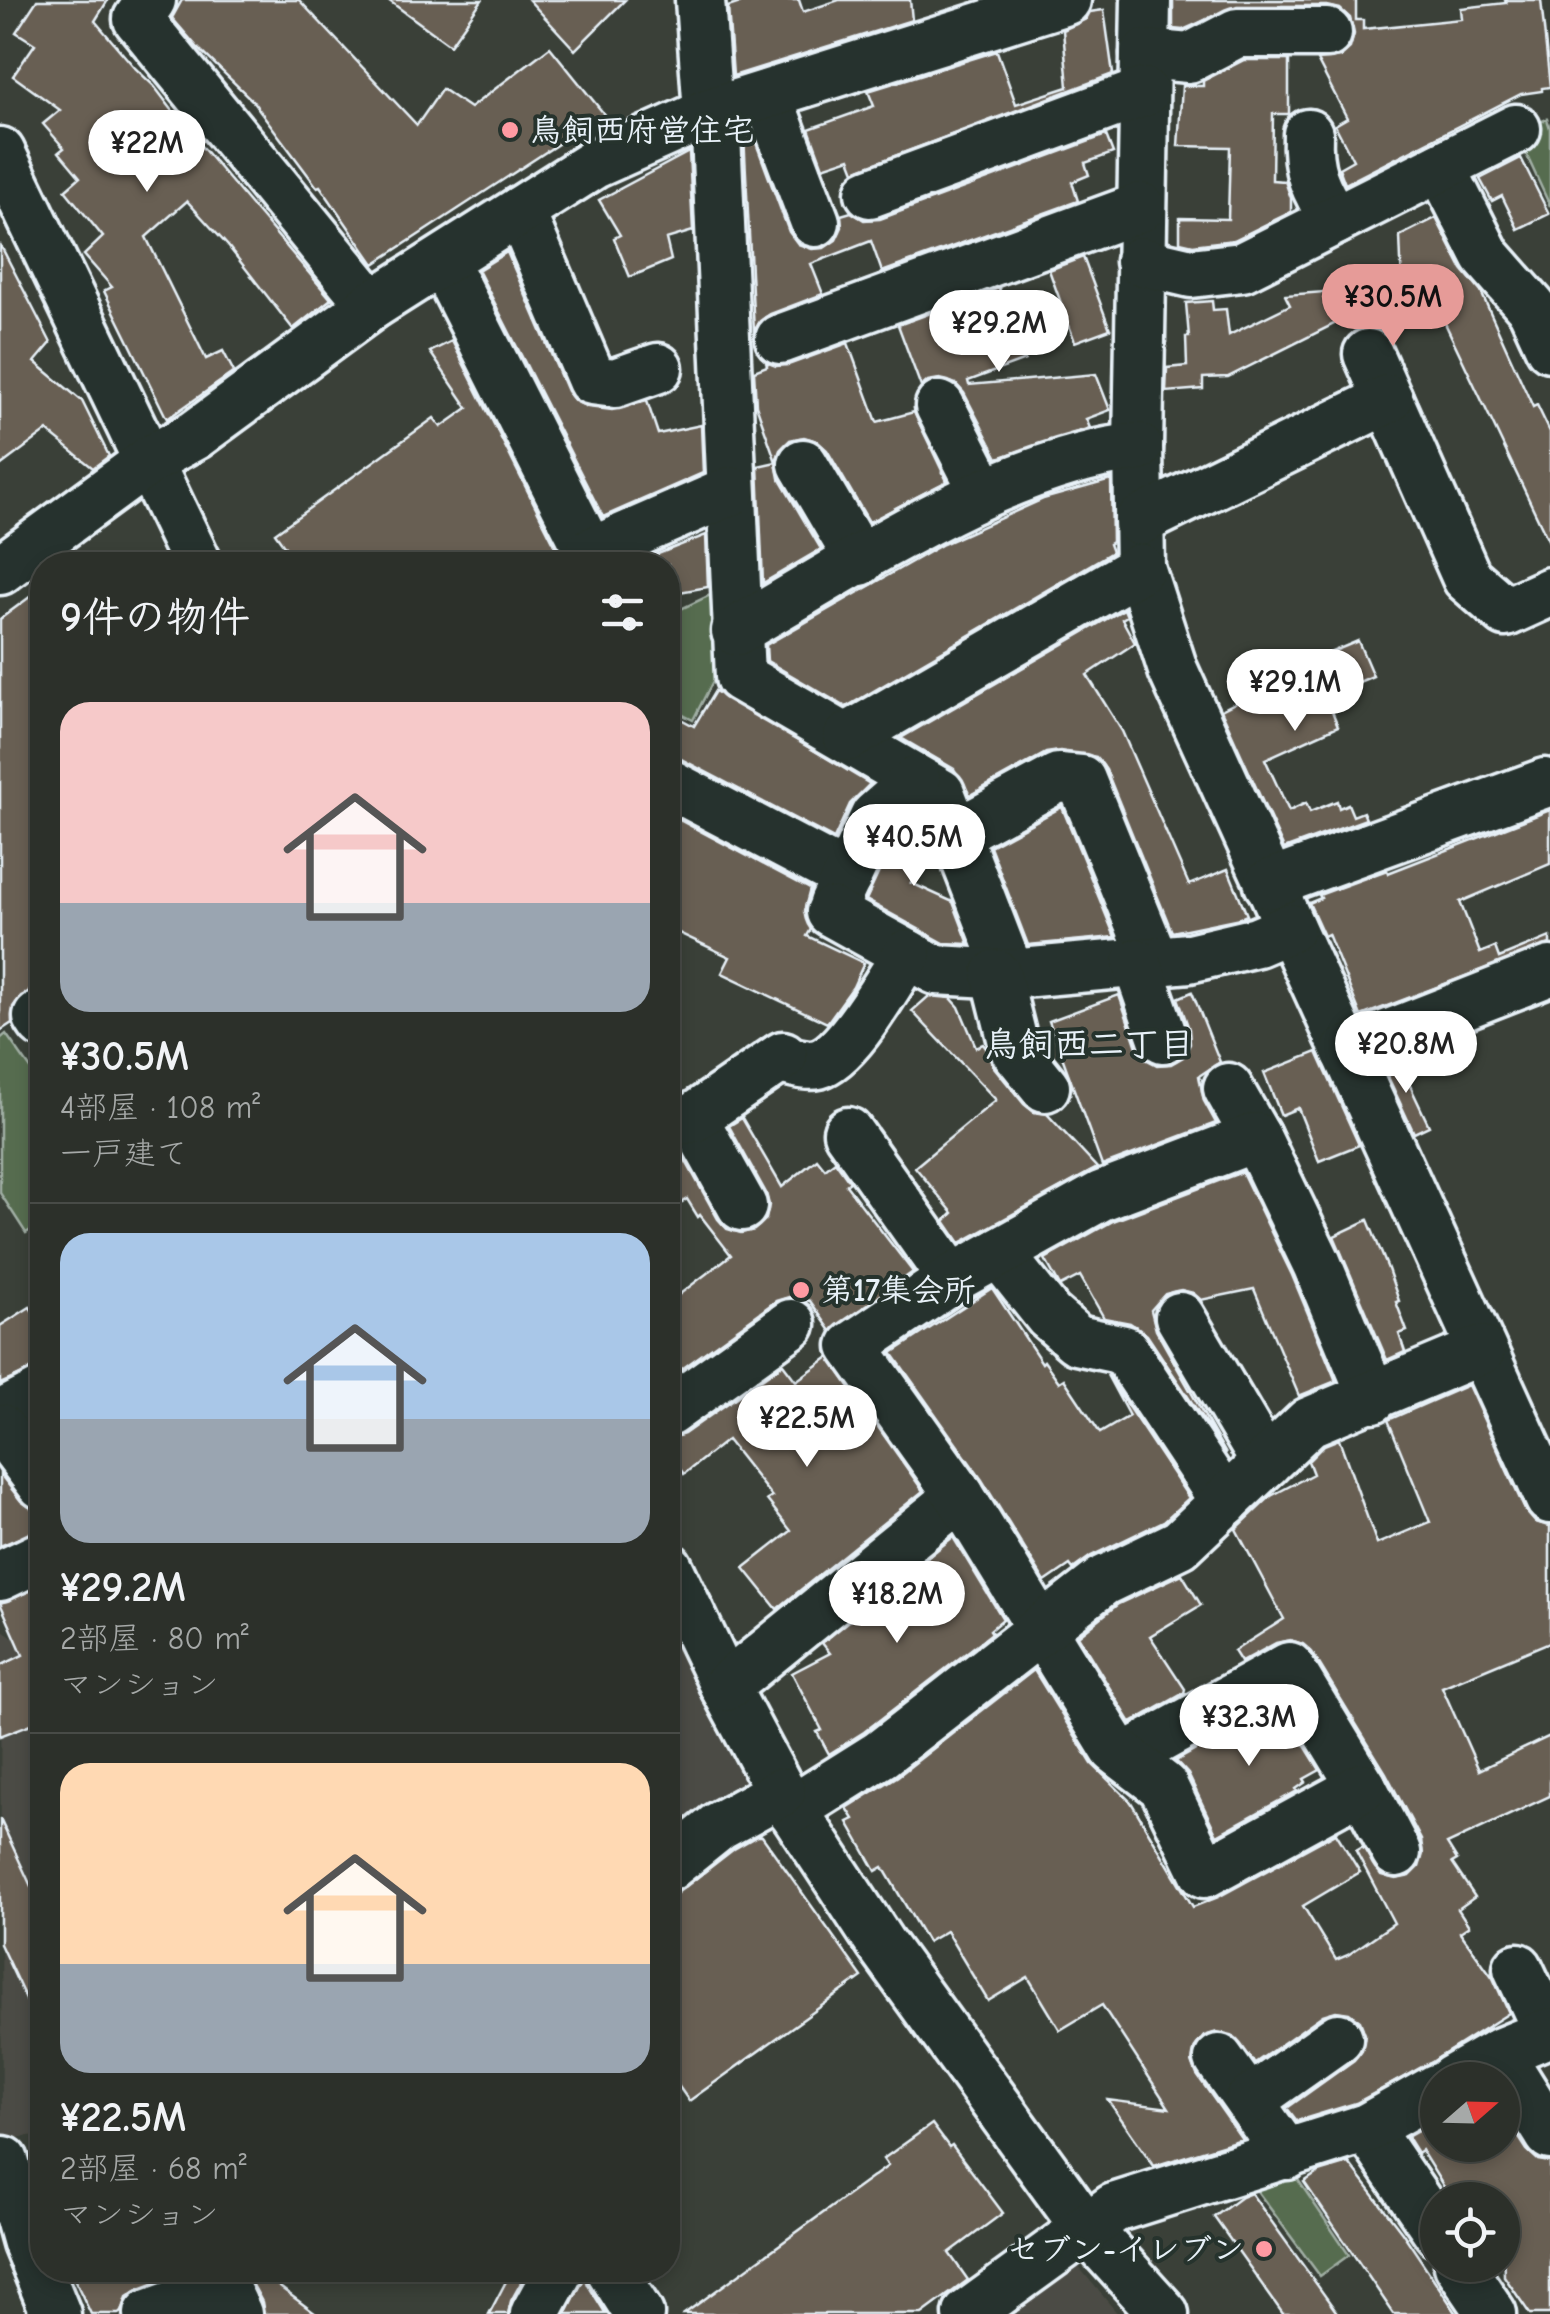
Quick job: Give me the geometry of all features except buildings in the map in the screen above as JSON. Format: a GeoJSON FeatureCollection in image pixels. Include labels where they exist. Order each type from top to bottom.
{"type":"FeatureCollection","features":[{"type":"Feature","properties":{"kind":"street"},"geometry":{"type":"LineString","coordinates":[[151,0],[138,19],[372,305]]}},
{"type":"Feature","properties":{"kind":"street"},"geometry":{"type":"LineString","coordinates":[[700,0],[712,112],[740,677],[940,793],[958,833],[1003,974],[1015,1050],[1045,1087]]}},
{"type":"Feature","properties":{"kind":"street"},"geometry":{"type":"LineString","coordinates":[[0,570],[372,305],[594,164],[712,112],[998,10],[1066,0]]}},
{"type":"Feature","properties":{"kind":"street"},"geometry":{"type":"LineString","coordinates":[[1146,0],[1138,447],[1140,568],[1173,670],[1550,1499]]}},
{"type":"Feature","properties":{"kind":"street"},"geometry":{"type":"LineString","coordinates":[[870,192],[1144,73],[1189,58],[1236,33],[1326,33]]}},
{"type":"Feature","properties":{"kind":"street"},"geometry":{"type":"LineString","coordinates":[[766,94],[815,222]]}},
{"type":"Feature","properties":{"kind":"street"},"geometry":{"type":"LineString","coordinates":[[1140,261],[1190,273],[1216,272],[1266,257],[1516,129]]}},
{"type":"Feature","properties":{"kind":"street"},"geometry":{"type":"LineString","coordinates":[[1308,134],[1306,162],[1320,197],[1335,220]]}},
{"type":"Feature","properties":{"kind":"street"},"geometry":{"type":"LineString","coordinates":[[0,152],[192,552]]}},
{"type":"Feature","properties":{"kind":"street"},"geometry":{"type":"LineString","coordinates":[[1441,166],[1486,256],[1532,308],[1550,346]]}},
{"type":"Feature","properties":{"kind":"street"},"geometry":{"type":"LineString","coordinates":[[780,339],[1141,207]]}},
{"type":"Feature","properties":{"kind":"street"},"geometry":{"type":"LineString","coordinates":[[520,211],[592,380],[615,383],[658,368]]}},
{"type":"Feature","properties":{"kind":"street"},"geometry":{"type":"LineString","coordinates":[[443,262],[590,552]]}},
{"type":"Feature","properties":{"kind":"street"},"geometry":{"type":"LineString","coordinates":[[1368,354],[1468,578],[1506,612],[1550,592]]}},
{"type":"Feature","properties":{"kind":"street"},"geometry":{"type":"LineString","coordinates":[[1139,520],[1388,399]]}},
{"type":"Feature","properties":{"kind":"street"},"geometry":{"type":"LineString","coordinates":[[940,406],[984,492]]}},
{"type":"Feature","properties":{"kind":"street"},"geometry":{"type":"LineString","coordinates":[[736,631],[984,492],[1100,451],[1138,447]]}},
{"type":"Feature","properties":{"kind":"street"},"geometry":{"type":"LineString","coordinates":[[804,464],[860,561]]}},
{"type":"Feature","properties":{"kind":"street"},"geometry":{"type":"LineString","coordinates":[[608,552],[730,491]]}},
{"type":"Feature","properties":{"kind":"street"},"geometry":{"type":"LineString","coordinates":[[848,737],[1140,568]]}},
{"type":"Feature","properties":{"kind":"street"},"geometry":{"type":"LineString","coordinates":[[958,833],[1058,778],[1080,780],[1146,962],[1164,1038]]}},
{"type":"Feature","properties":{"kind":"street"},"geometry":{"type":"LineString","coordinates":[[834,905],[875,816],[916,780]]}},
{"type":"Feature","properties":{"kind":"street"},"geometry":{"type":"LineString","coordinates":[[1269,884],[1543,783]]}},
{"type":"Feature","properties":{"kind":"street"},"geometry":{"type":"LineString","coordinates":[[680,793],[834,905],[936,970],[1003,974],[1190,958],[1290,928]]}},
{"type":"Feature","properties":{"kind":"street"},"geometry":{"type":"LineString","coordinates":[[742,1206],[680,1120],[781,1058],[813,1066],[830,1058],[846,1042],[907,954]]}},
{"type":"Feature","properties":{"kind":"street"},"geometry":{"type":"LineString","coordinates":[[1346,1051],[1550,971]]}},
{"type":"Feature","properties":{"kind":"street"},"geometry":{"type":"LineString","coordinates":[[1228,1088],[1256,1137],[1316,1264],[1373,1398]]}},
{"type":"Feature","properties":{"kind":"street"},"geometry":{"type":"LineString","coordinates":[[848,1132],[952,1279]]}},
{"type":"Feature","properties":{"kind":"street"},"geometry":{"type":"LineString","coordinates":[[1256,1137],[1101,1196],[952,1279],[852,1346],[960,1496],[1114,1749],[1163,1786],[1205,1873],[1362,1786]]}},
{"type":"Feature","properties":{"kind":"street"},"geometry":{"type":"LineString","coordinates":[[998,1253],[1049,1316],[1077,1340],[1124,1350],[1225,1502]]}},
{"type":"Feature","properties":{"kind":"street"},"geometry":{"type":"LineString","coordinates":[[1180,1317],[1266,1463]]}},
{"type":"Feature","properties":{"kind":"street"},"geometry":{"type":"LineString","coordinates":[[680,1403],[791,1324]]}},
{"type":"Feature","properties":{"kind":"street"},"geometry":{"type":"LineString","coordinates":[[680,1857],[719,1826],[786,1801],[881,1754],[1103,1581],[1180,1544],[1309,1422],[1481,1350]]}},
{"type":"Feature","properties":{"kind":"street"},"geometry":{"type":"LineString","coordinates":[[0,1415],[30,1399]]}},
{"type":"Feature","properties":{"kind":"street"},"geometry":{"type":"LineString","coordinates":[[0,1428],[30,1468]]}},
{"type":"Feature","properties":{"kind":"street"},"geometry":{"type":"LineString","coordinates":[[725,1688],[960,1496]]}},
{"type":"Feature","properties":{"kind":"street"},"geometry":{"type":"LineString","coordinates":[[0,1576],[30,1562]]}},
{"type":"Feature","properties":{"kind":"street"},"geometry":{"type":"LineString","coordinates":[[680,1592],[725,1688],[786,1801],[880,1943],[1085,2227],[1164,2314]]}},
{"type":"Feature","properties":{"kind":"street"},"geometry":{"type":"LineString","coordinates":[[1126,1757],[1289,1668],[1362,1786],[1396,1852]]}},
{"type":"Feature","properties":{"kind":"street"},"geometry":{"type":"LineString","coordinates":[[1483,2062],[1549,2032],[1518,1968]]}},
{"type":"Feature","properties":{"kind":"street"},"geometry":{"type":"LineString","coordinates":[[1249,2101],[1338,2038]]}},
{"type":"Feature","properties":{"kind":"street"},"geometry":{"type":"LineString","coordinates":[[1499,2053],[1550,2135]]}},
{"type":"Feature","properties":{"kind":"street"},"geometry":{"type":"LineString","coordinates":[[1219,2059],[1287,2155]]}},
{"type":"Feature","properties":{"kind":"street"},"geometry":{"type":"LineString","coordinates":[[968,2314],[1114,2208],[1368,2128],[1420,2098]]}},
{"type":"Feature","properties":{"kind":"street"},"geometry":{"type":"LineString","coordinates":[[1368,2128],[1420,2205]]}},
{"type":"Feature","properties":{"kind":"street"},"geometry":{"type":"LineString","coordinates":[[16,2158],[15,2255],[30,2277]]}},
{"type":"Feature","properties":{"kind":"street"},"geometry":{"type":"LineString","coordinates":[[34,2282],[56,2314]]}},
{"type":"Feature","properties":{"kind":"street"},"geometry":{"type":"LineString","coordinates":[[536,2314],[553,2282]]}},
{"type":"Feature","properties":{"kind":"street"},"geometry":{"type":"LineString","coordinates":[[619,2282],[639,2314]]}},
{"type":"Feature","properties":{"kind":"street"},"geometry":{"type":"LineString","coordinates":[[1471,2282],[1492,2314]]}},
{"type":"Feature","properties":{"kind":"street"},"geometry":{"type":"LineString","coordinates":[[149,2314],[228,2290]]}},
{"type":"Feature","properties":{"kind":"shaded area"},"geometry":{"type":"Polygon","coordinates":[[[0,1628],[30,1649],[30,2136],[2,2140],[0,1628]]]}},
{"type":"Feature","properties":{"kind":"shaded area"},"geometry":{"type":"Polygon","coordinates":[[[680,1654],[747,1782],[699,1811],[680,1828],[680,1654]]]}},
{"type":"Feature","properties":{"kind":"shaded area"},"geometry":{"type":"Polygon","coordinates":[[[1077,2265],[1118,2314],[989,2314],[1053,2269],[1077,2265]]]}},
{"type":"Feature","properties":{"kind":"green space"},"geometry":{"type":"Polygon","coordinates":[[[1547,119],[1550,206],[1522,145],[1523,129],[1547,119]]]}},
{"type":"Feature","properties":{"kind":"green space"},"geometry":{"type":"Polygon","coordinates":[[[725,588],[726,681],[715,677],[693,720],[680,713],[680,609],[725,588]]]}},
{"type":"Feature","properties":{"kind":"green space"},"geometry":{"type":"Polygon","coordinates":[[[6,1034],[30,1068],[30,1230],[26,1233],[0,1193],[0,1039],[6,1034]]]}},
{"type":"Feature","properties":{"kind":"green space"},"geometry":{"type":"Polygon","coordinates":[[[1294,2174],[1349,2255],[1320,2276],[1255,2188],[1294,2174]]]}},
{"type":"Feature","properties":{"kind":"place","name":"鳥飼西府営住宅"},"geometry":{"type":"Point","coordinates":[510,130]}},
{"type":"Feature","properties":{"kind":"place","name":"第17集会所"},"geometry":{"type":"Point","coordinates":[801,1290]}},
{"type":"Feature","properties":{"kind":"place","name":"セブン-イレブン"},"geometry":{"type":"Point","coordinates":[1264,2249]}},
{"type":"Feature","properties":{"kind":"district","name":"鳥飼西二丁目"},"geometry":{"type":"Point","coordinates":[1089,1044]}}]}
